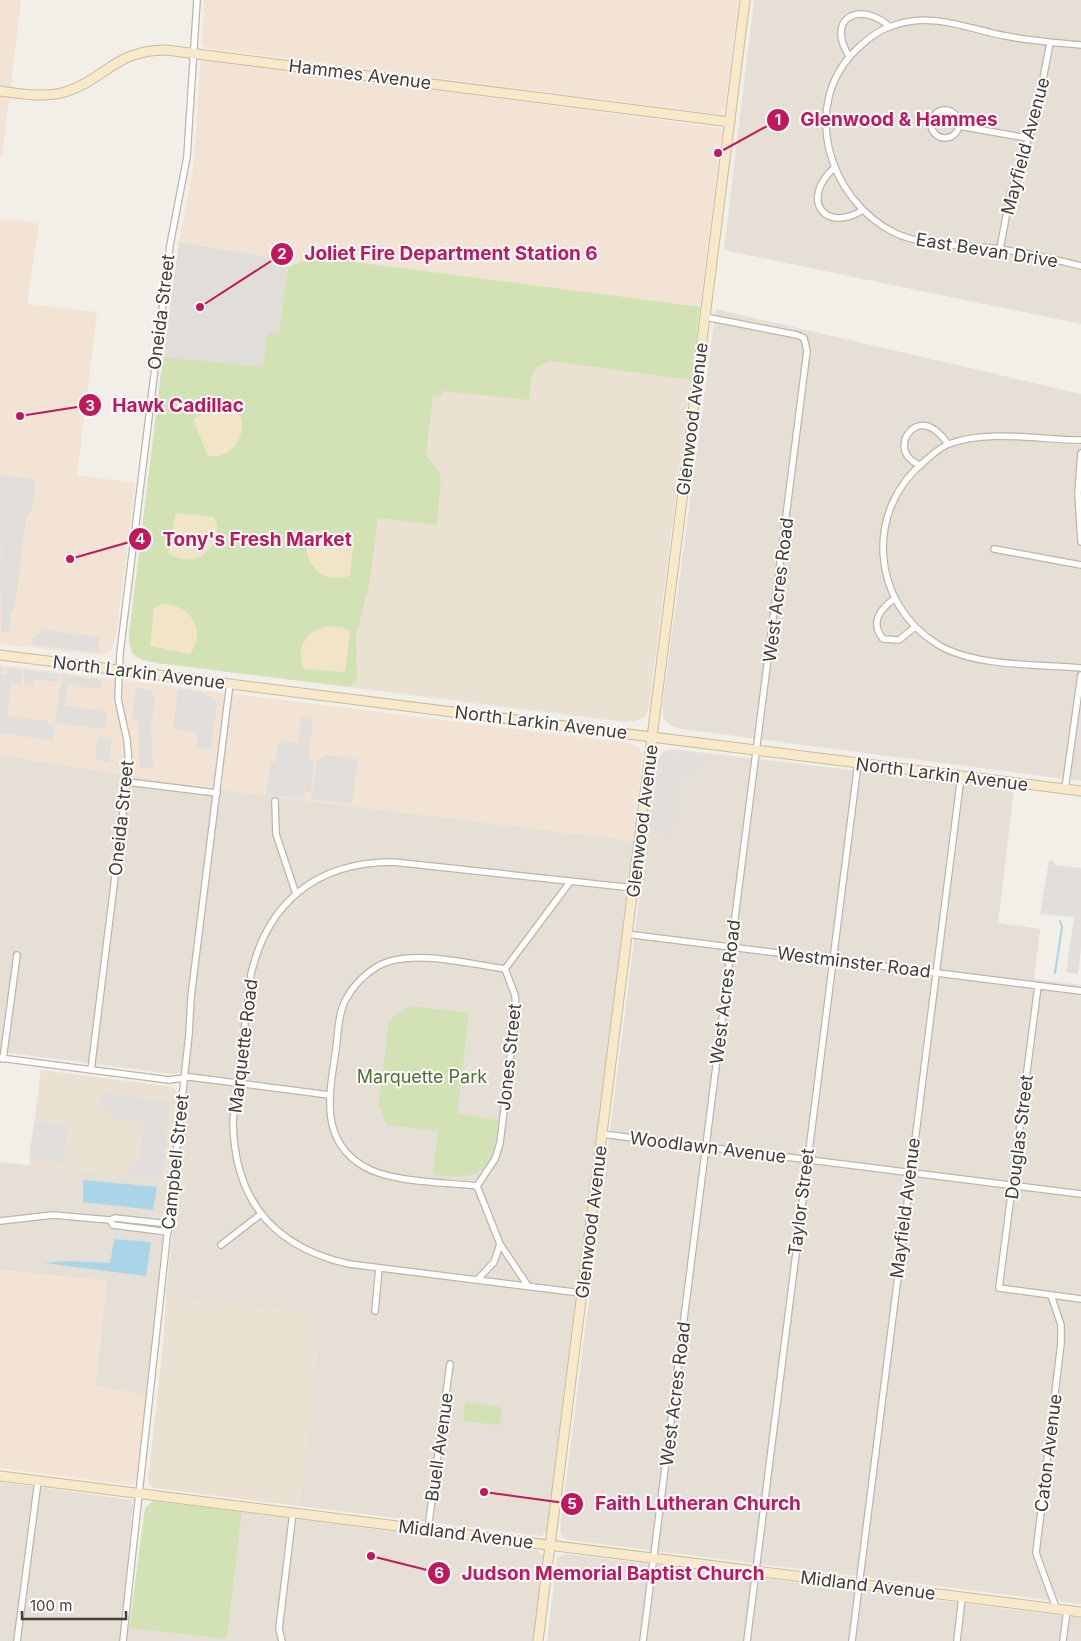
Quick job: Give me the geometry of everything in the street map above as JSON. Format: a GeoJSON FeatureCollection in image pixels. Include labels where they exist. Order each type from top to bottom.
{"type":"FeatureCollection","features":[{"type":"Feature","properties":{"kind":"street","name":"Oneida Street"},"geometry":{"type":"LineString","coordinates":[[91,1070],[127,782],[128,750],[118,706],[119,669],[166,274],[187,157],[197,0]]}},
{"type":"Feature","properties":{"kind":"street","name":"Glenwood Avenue"},"geometry":{"type":"LineString","coordinates":[[538,1641],[745,0]]}},
{"type":"Feature","properties":{"kind":"street"},"geometry":{"type":"LineString","coordinates":[[849,56],[840,35],[847,16],[854,11],[872,12],[880,16],[890,27]]}},
{"type":"Feature","properties":{"kind":"street","name":"East Bevan Drive"},"geometry":{"type":"LineString","coordinates":[[1081,45],[1003,36],[934,20],[916,20],[890,27],[867,39],[849,56],[837,75],[826,109],[826,133],[834,168],[844,187],[862,210],[895,234],[915,240],[1000,249],[1081,266]]}},
{"type":"Feature","properties":{"kind":"street","name":"Mayfield Avenue"},"geometry":{"type":"LineString","coordinates":[[1000,249],[1010,195],[1042,88],[1050,42]]}},
{"type":"Feature","properties":{"kind":"street","name":"Hammes Avenue"},"geometry":{"type":"LineString","coordinates":[[0,91],[42,96],[58,94],[86,82],[115,62],[133,54],[157,50],[194,53],[730,122]]}},
{"type":"Feature","properties":{"kind":"street"},"geometry":{"type":"LineString","coordinates":[[950,111],[958,117],[960,126],[952,137],[942,138],[935,134],[932,121],[937,113],[950,111]]}},
{"type":"Feature","properties":{"kind":"street"},"geometry":{"type":"LineString","coordinates":[[960,126],[1027,138]]}},
{"type":"Feature","properties":{"kind":"street"},"geometry":{"type":"LineString","coordinates":[[834,168],[823,178],[818,187],[819,205],[828,215],[837,219],[848,218],[862,210]]}},
{"type":"Feature","properties":{"kind":"street","name":"West Acres Road"},"geometry":{"type":"LineString","coordinates":[[643,1641],[731,946],[758,751],[807,343],[804,338],[797,335],[705,317]]}},
{"type":"Feature","properties":{"kind":"street"},"geometry":{"type":"LineString","coordinates":[[919,466],[910,459],[905,450],[907,436],[916,426],[928,426],[937,431],[948,444]]}},
{"type":"Feature","properties":{"kind":"street"},"geometry":{"type":"LineString","coordinates":[[1081,440],[986,436],[948,444],[919,466],[895,493],[885,523],[884,561],[894,599],[915,627],[937,644],[958,654],[1003,662],[1081,668]]}},
{"type":"Feature","properties":{"kind":"street"},"geometry":{"type":"LineString","coordinates":[[1081,453],[1078,493],[1081,542]]}},
{"type":"Feature","properties":{"kind":"street"},"geometry":{"type":"LineString","coordinates":[[994,550],[1081,565]]}},
{"type":"Feature","properties":{"kind":"street"},"geometry":{"type":"LineString","coordinates":[[894,599],[878,615],[875,624],[877,632],[882,639],[899,640],[915,627]]}},
{"type":"Feature","properties":{"kind":"street","name":"North Larkin Avenue"},"geometry":{"type":"LineString","coordinates":[[0,655],[1081,791]]}},
{"type":"Feature","properties":{"kind":"street"},"geometry":{"type":"LineString","coordinates":[[1065,789],[1081,676]]}},
{"type":"Feature","properties":{"kind":"street","name":"Campbell Street"},"geometry":{"type":"LineString","coordinates":[[123,1641],[141,1494],[189,1034],[191,997],[230,683]]}},
{"type":"Feature","properties":{"kind":"street","name":"Taylor Street"},"geometry":{"type":"LineString","coordinates":[[747,1641],[806,1160],[858,763]]}},
{"type":"Feature","properties":{"kind":"street","name":"Mayfield Avenue"},"geometry":{"type":"LineString","coordinates":[[852,1641],[961,776]]}},
{"type":"Feature","properties":{"kind":"street"},"geometry":{"type":"LineString","coordinates":[[127,782],[217,793]]}},
{"type":"Feature","properties":{"kind":"street"},"geometry":{"type":"LineString","coordinates":[[275,801],[276,834],[296,894]]}},
{"type":"Feature","properties":{"kind":"street","name":"Marquette Road"},"geometry":{"type":"LineString","coordinates":[[581,1294],[334,1261],[307,1251],[273,1228],[261,1214],[244,1185],[237,1166],[234,1121],[240,1083],[251,974],[256,952],[277,914],[296,894],[326,874],[350,866],[370,862],[393,862],[634,888]]}},
{"type":"Feature","properties":{"kind":"street"},"geometry":{"type":"LineString","coordinates":[[528,1286],[500,1244],[477,1186],[393,1176],[362,1165],[340,1143],[329,1112],[329,1095],[344,1002],[366,974],[380,965],[397,959],[419,957],[505,969],[570,882]]}},
{"type":"Feature","properties":{"kind":"street","name":"Westminster Road"},"geometry":{"type":"LineString","coordinates":[[626,934],[1081,991]]}},
{"type":"Feature","properties":{"kind":"street"},"geometry":{"type":"LineString","coordinates":[[16,955],[2,1059],[169,1080],[184,1078],[240,1083],[329,1095]]}},
{"type":"Feature","properties":{"kind":"street","name":"Jones Street"},"geometry":{"type":"LineString","coordinates":[[477,1186],[495,1160],[500,1143],[516,1010],[515,995],[505,969]]}},
{"type":"Feature","properties":{"kind":"street","name":"Douglas Street"},"geometry":{"type":"LineString","coordinates":[[1038,986],[999,1288],[1051,1295]]}},
{"type":"Feature","properties":{"kind":"street","name":"Woodlawn Avenue"},"geometry":{"type":"LineString","coordinates":[[602,1134],[1081,1194]]}},
{"type":"Feature","properties":{"kind":"street"},"geometry":{"type":"LineString","coordinates":[[221,1245],[261,1214]]}},
{"type":"Feature","properties":{"kind":"street"},"geometry":{"type":"LineString","coordinates":[[0,1221],[54,1215],[110,1220],[115,1218],[169,1224]]}},
{"type":"Feature","properties":{"kind":"street"},"geometry":{"type":"LineString","coordinates":[[110,1220],[113,1225],[168,1232]]}},
{"type":"Feature","properties":{"kind":"street"},"geometry":{"type":"LineString","coordinates":[[478,1280],[494,1262],[500,1244]]}},
{"type":"Feature","properties":{"kind":"street"},"geometry":{"type":"LineString","coordinates":[[375,1311],[379,1268]]}},
{"type":"Feature","properties":{"kind":"street"},"geometry":{"type":"LineString","coordinates":[[1051,1295],[1081,1299]]}},
{"type":"Feature","properties":{"kind":"street","name":"Caton Avenue"},"geometry":{"type":"LineString","coordinates":[[1051,1295],[1061,1325],[1061,1343],[1036,1554],[1056,1608]]}},
{"type":"Feature","properties":{"kind":"street","name":"Buell Avenue"},"geometry":{"type":"LineString","coordinates":[[428,1529],[450,1364]]}},
{"type":"Feature","properties":{"kind":"street","name":"Midland Avenue"},"geometry":{"type":"LineString","coordinates":[[0,1476],[1081,1612]]}},
{"type":"Feature","properties":{"kind":"street"},"geometry":{"type":"LineString","coordinates":[[17,1641],[38,1481]]}},
{"type":"Feature","properties":{"kind":"street"},"geometry":{"type":"LineString","coordinates":[[282,1641],[279,1629],[293,1512]]}},
{"type":"Feature","properties":{"kind":"street"},"geometry":{"type":"LineString","coordinates":[[957,1641],[962,1597]]}},
{"type":"Feature","properties":{"kind":"street"},"geometry":{"type":"LineString","coordinates":[[1063,1641],[1066,1610]]}},
{"type":"Feature","properties":{"kind":"shaded area"},"geometry":{"type":"Polygon","coordinates":[[[0,0],[21,0],[2,157],[0,156],[0,0]]]}},
{"type":"Feature","properties":{"kind":"shaded area"},"geometry":{"type":"Polygon","coordinates":[[[204,0],[738,0],[725,109],[718,114],[207,48],[202,46],[204,0]]]}},
{"type":"Feature","properties":{"kind":"shaded area"},"geometry":{"type":"Polygon","coordinates":[[[754,0],[1081,0],[1081,324],[724,250],[754,0]]]}},
{"type":"Feature","properties":{"kind":"shaded area"},"geometry":{"type":"Polygon","coordinates":[[[206,60],[720,128],[722,132],[700,307],[316,257],[288,267],[281,259],[179,242],[194,164],[200,66],[201,61],[206,60]]]}},
{"type":"Feature","properties":{"kind":"shaded area"},"geometry":{"type":"Polygon","coordinates":[[[0,219],[39,223],[27,304],[97,312],[77,475],[135,483],[116,637],[111,650],[102,655],[0,644],[0,219]]]}},
{"type":"Feature","properties":{"kind":"shaded area"},"geometry":{"type":"Polygon","coordinates":[[[179,242],[281,259],[288,267],[279,334],[267,333],[263,367],[163,357],[179,242]]]}},
{"type":"Feature","properties":{"kind":"shaded area"},"geometry":{"type":"Polygon","coordinates":[[[316,257],[700,307],[649,707],[645,717],[636,721],[626,722],[157,663],[136,657],[131,652],[129,636],[163,357],[263,367],[267,333],[279,334],[288,267],[316,257]]]}},
{"type":"Feature","properties":{"kind":"shaded area"},"geometry":{"type":"Polygon","coordinates":[[[190,266],[231,271],[230,285],[188,280],[190,266]]]}},
{"type":"Feature","properties":{"kind":"shaded area"},"geometry":{"type":"Polygon","coordinates":[[[716,309],[1081,394],[1081,781],[682,729],[672,726],[666,721],[663,717],[663,701],[716,309]]]}},
{"type":"Feature","properties":{"kind":"shaded area"},"geometry":{"type":"Polygon","coordinates":[[[0,475],[36,479],[32,510],[26,518],[15,606],[11,613],[9,632],[2,632],[1,639],[0,475]]]}},
{"type":"Feature","properties":{"kind":"shaded area"},"geometry":{"type":"Polygon","coordinates":[[[44,630],[100,637],[98,652],[34,645],[31,639],[44,630]]]}},
{"type":"Feature","properties":{"kind":"shaded area"},"geometry":{"type":"Polygon","coordinates":[[[0,665],[627,743],[638,747],[643,754],[633,841],[229,791],[0,755],[0,665]]]}},
{"type":"Feature","properties":{"kind":"shaded area"},"geometry":{"type":"Polygon","coordinates":[[[0,667],[2,667],[2,674],[7,674],[7,668],[23,670],[21,684],[11,683],[7,716],[49,721],[48,724],[55,725],[53,740],[0,733],[0,667]]]}},
{"type":"Feature","properties":{"kind":"shaded area"},"geometry":{"type":"Polygon","coordinates":[[[25,670],[59,674],[58,682],[34,679],[32,686],[24,685],[25,670]]]}},
{"type":"Feature","properties":{"kind":"shaded area"},"geometry":{"type":"Polygon","coordinates":[[[62,674],[102,680],[101,689],[68,685],[65,706],[107,711],[105,729],[55,723],[62,674]]]}},
{"type":"Feature","properties":{"kind":"shaded area"},"geometry":{"type":"Polygon","coordinates":[[[136,688],[151,690],[155,700],[151,726],[153,767],[140,768],[138,721],[132,719],[136,688]]]}},
{"type":"Feature","properties":{"kind":"shaded area"},"geometry":{"type":"Polygon","coordinates":[[[178,689],[200,691],[215,699],[217,703],[211,750],[196,748],[198,733],[173,729],[178,689]]]}},
{"type":"Feature","properties":{"kind":"shaded area"},"geometry":{"type":"Polygon","coordinates":[[[302,717],[313,718],[308,760],[314,761],[311,792],[305,791],[303,799],[266,795],[271,761],[276,762],[279,741],[298,743],[302,717]]]}},
{"type":"Feature","properties":{"kind":"shaded area"},"geometry":{"type":"Polygon","coordinates":[[[98,737],[112,738],[109,763],[95,759],[98,737]]]}},
{"type":"Feature","properties":{"kind":"shaded area"},"geometry":{"type":"Polygon","coordinates":[[[672,749],[1014,789],[998,923],[1040,929],[1034,979],[1081,985],[1081,1604],[568,1540],[562,1537],[560,1530],[656,764],[663,752],[672,749]]]}},
{"type":"Feature","properties":{"kind":"shaded area"},"geometry":{"type":"Polygon","coordinates":[[[680,754],[699,757],[697,775],[681,774],[672,834],[654,832],[664,758],[680,760],[680,754]]]}},
{"type":"Feature","properties":{"kind":"shaded area"},"geometry":{"type":"Polygon","coordinates":[[[0,755],[229,791],[633,841],[548,1529],[542,1536],[299,1506],[321,1316],[166,1295],[189,1069],[174,1074],[0,1052],[0,755]]]}},
{"type":"Feature","properties":{"kind":"shaded area"},"geometry":{"type":"Polygon","coordinates":[[[324,755],[358,759],[352,804],[311,799],[317,762],[324,755]]]}},
{"type":"Feature","properties":{"kind":"shaded area"},"geometry":{"type":"Polygon","coordinates":[[[1049,861],[1054,861],[1054,865],[1081,868],[1081,948],[1078,974],[1066,972],[1074,917],[1040,914],[1049,861]]]}},
{"type":"Feature","properties":{"kind":"shaded area"},"geometry":{"type":"Polygon","coordinates":[[[41,1070],[168,1086],[175,1089],[177,1093],[170,1148],[169,1181],[29,1166],[41,1070]]]}},
{"type":"Feature","properties":{"kind":"shaded area"},"geometry":{"type":"Polygon","coordinates":[[[102,1093],[170,1102],[162,1179],[128,1175],[130,1161],[139,1163],[144,1122],[113,1118],[113,1112],[100,1110],[102,1093]]]}},
{"type":"Feature","properties":{"kind":"shaded area"},"geometry":{"type":"Polygon","coordinates":[[[34,1121],[66,1125],[64,1162],[29,1158],[34,1121]]]}},
{"type":"Feature","properties":{"kind":"shaded area"},"geometry":{"type":"Polygon","coordinates":[[[0,1162],[169,1181],[146,1395],[95,1386],[107,1281],[0,1270],[0,1162]]]}},
{"type":"Feature","properties":{"kind":"shaded area"},"geometry":{"type":"Polygon","coordinates":[[[0,1270],[107,1281],[95,1386],[146,1395],[137,1479],[133,1483],[129,1485],[0,1468],[0,1270]]]}},
{"type":"Feature","properties":{"kind":"shaded area"},"geometry":{"type":"Polygon","coordinates":[[[166,1295],[321,1315],[299,1506],[154,1488],[150,1485],[148,1480],[163,1345],[166,1295]]]}},
{"type":"Feature","properties":{"kind":"shaded area"},"geometry":{"type":"Polygon","coordinates":[[[0,1482],[132,1500],[121,1627],[227,1639],[242,1512],[537,1550],[544,1556],[544,1561],[534,1641],[0,1641],[0,1482]]]}},
{"type":"Feature","properties":{"kind":"shaded area"},"geometry":{"type":"Polygon","coordinates":[[[566,1554],[1081,1618],[1081,1641],[547,1641],[557,1558],[566,1554]]]}},
{"type":"Feature","properties":{"kind":"green space"},"geometry":{"type":"Polygon","coordinates":[[[316,257],[700,307],[691,380],[550,361],[536,367],[531,378],[529,400],[442,391],[441,396],[433,395],[426,456],[438,470],[441,479],[437,525],[378,518],[369,585],[356,636],[357,680],[350,687],[144,660],[133,653],[129,636],[163,357],[263,367],[267,333],[279,334],[288,267],[316,257]]]}},
{"type":"Feature","properties":{"kind":"green space","name":"Marquette Park"},"geometry":{"type":"Polygon","coordinates":[[[411,1006],[469,1013],[457,1114],[499,1120],[489,1161],[475,1173],[465,1176],[433,1174],[438,1131],[387,1125],[379,1105],[389,1020],[411,1006]]]}},
{"type":"Feature","properties":{"kind":"green space"},"geometry":{"type":"Polygon","coordinates":[[[465,1402],[502,1407],[500,1425],[463,1421],[465,1402]]]}},
{"type":"Feature","properties":{"kind":"green space"},"geometry":{"type":"Polygon","coordinates":[[[153,1501],[242,1512],[227,1639],[129,1628],[145,1508],[153,1501]]]}},
{"type":"Feature","properties":{"kind":"sand"},"geometry":{"type":"Polygon","coordinates":[[[229,401],[237,409],[241,418],[240,437],[228,452],[219,456],[208,456],[193,419],[229,401]]]}},
{"type":"Feature","properties":{"kind":"sand"},"geometry":{"type":"Polygon","coordinates":[[[176,513],[214,517],[217,527],[216,537],[206,553],[188,559],[178,558],[168,553],[176,513]]]}},
{"type":"Feature","properties":{"kind":"sand"},"geometry":{"type":"Polygon","coordinates":[[[313,530],[354,537],[350,575],[340,578],[330,577],[321,574],[314,567],[309,559],[307,550],[308,540],[313,530]]]}},
{"type":"Feature","properties":{"kind":"sand"},"geometry":{"type":"Polygon","coordinates":[[[161,604],[180,608],[193,620],[197,636],[190,654],[150,646],[154,608],[161,604]]]}},
{"type":"Feature","properties":{"kind":"sand"},"geometry":{"type":"Polygon","coordinates":[[[328,626],[344,628],[350,632],[345,671],[304,669],[301,654],[304,641],[314,631],[328,626]]]}},
{"type":"Feature","properties":{"kind":"water"},"geometry":{"type":"Polygon","coordinates":[[[83,1180],[157,1187],[153,1210],[83,1202],[83,1180]]]}},
{"type":"Feature","properties":{"kind":"water"},"geometry":{"type":"Polygon","coordinates":[[[114,1239],[151,1242],[146,1276],[44,1263],[68,1261],[110,1263],[114,1239]]]}},
{"type":"Feature","properties":{"kind":"waterway"},"geometry":{"type":"LineString","coordinates":[[1055,973],[1062,927],[1060,921]]}},
{"type":"Feature","properties":{"kind":"place","name":"Glenwood & Hammes"},"geometry":{"type":"Point","coordinates":[718,153]}},
{"type":"Feature","properties":{"kind":"place","name":"Joliet Fire Department Station 6"},"geometry":{"type":"Point","coordinates":[200,307]}},
{"type":"Feature","properties":{"kind":"place","name":"Hawk Cadillac"},"geometry":{"type":"Point","coordinates":[20,416]}},
{"type":"Feature","properties":{"kind":"place","name":"Tony's Fresh Market"},"geometry":{"type":"Point","coordinates":[70,559]}},
{"type":"Feature","properties":{"kind":"place","name":"Faith Lutheran Church"},"geometry":{"type":"Point","coordinates":[484,1492]}},
{"type":"Feature","properties":{"kind":"place","name":"Judson Memorial Baptist Church"},"geometry":{"type":"Point","coordinates":[371,1556]}}]}
